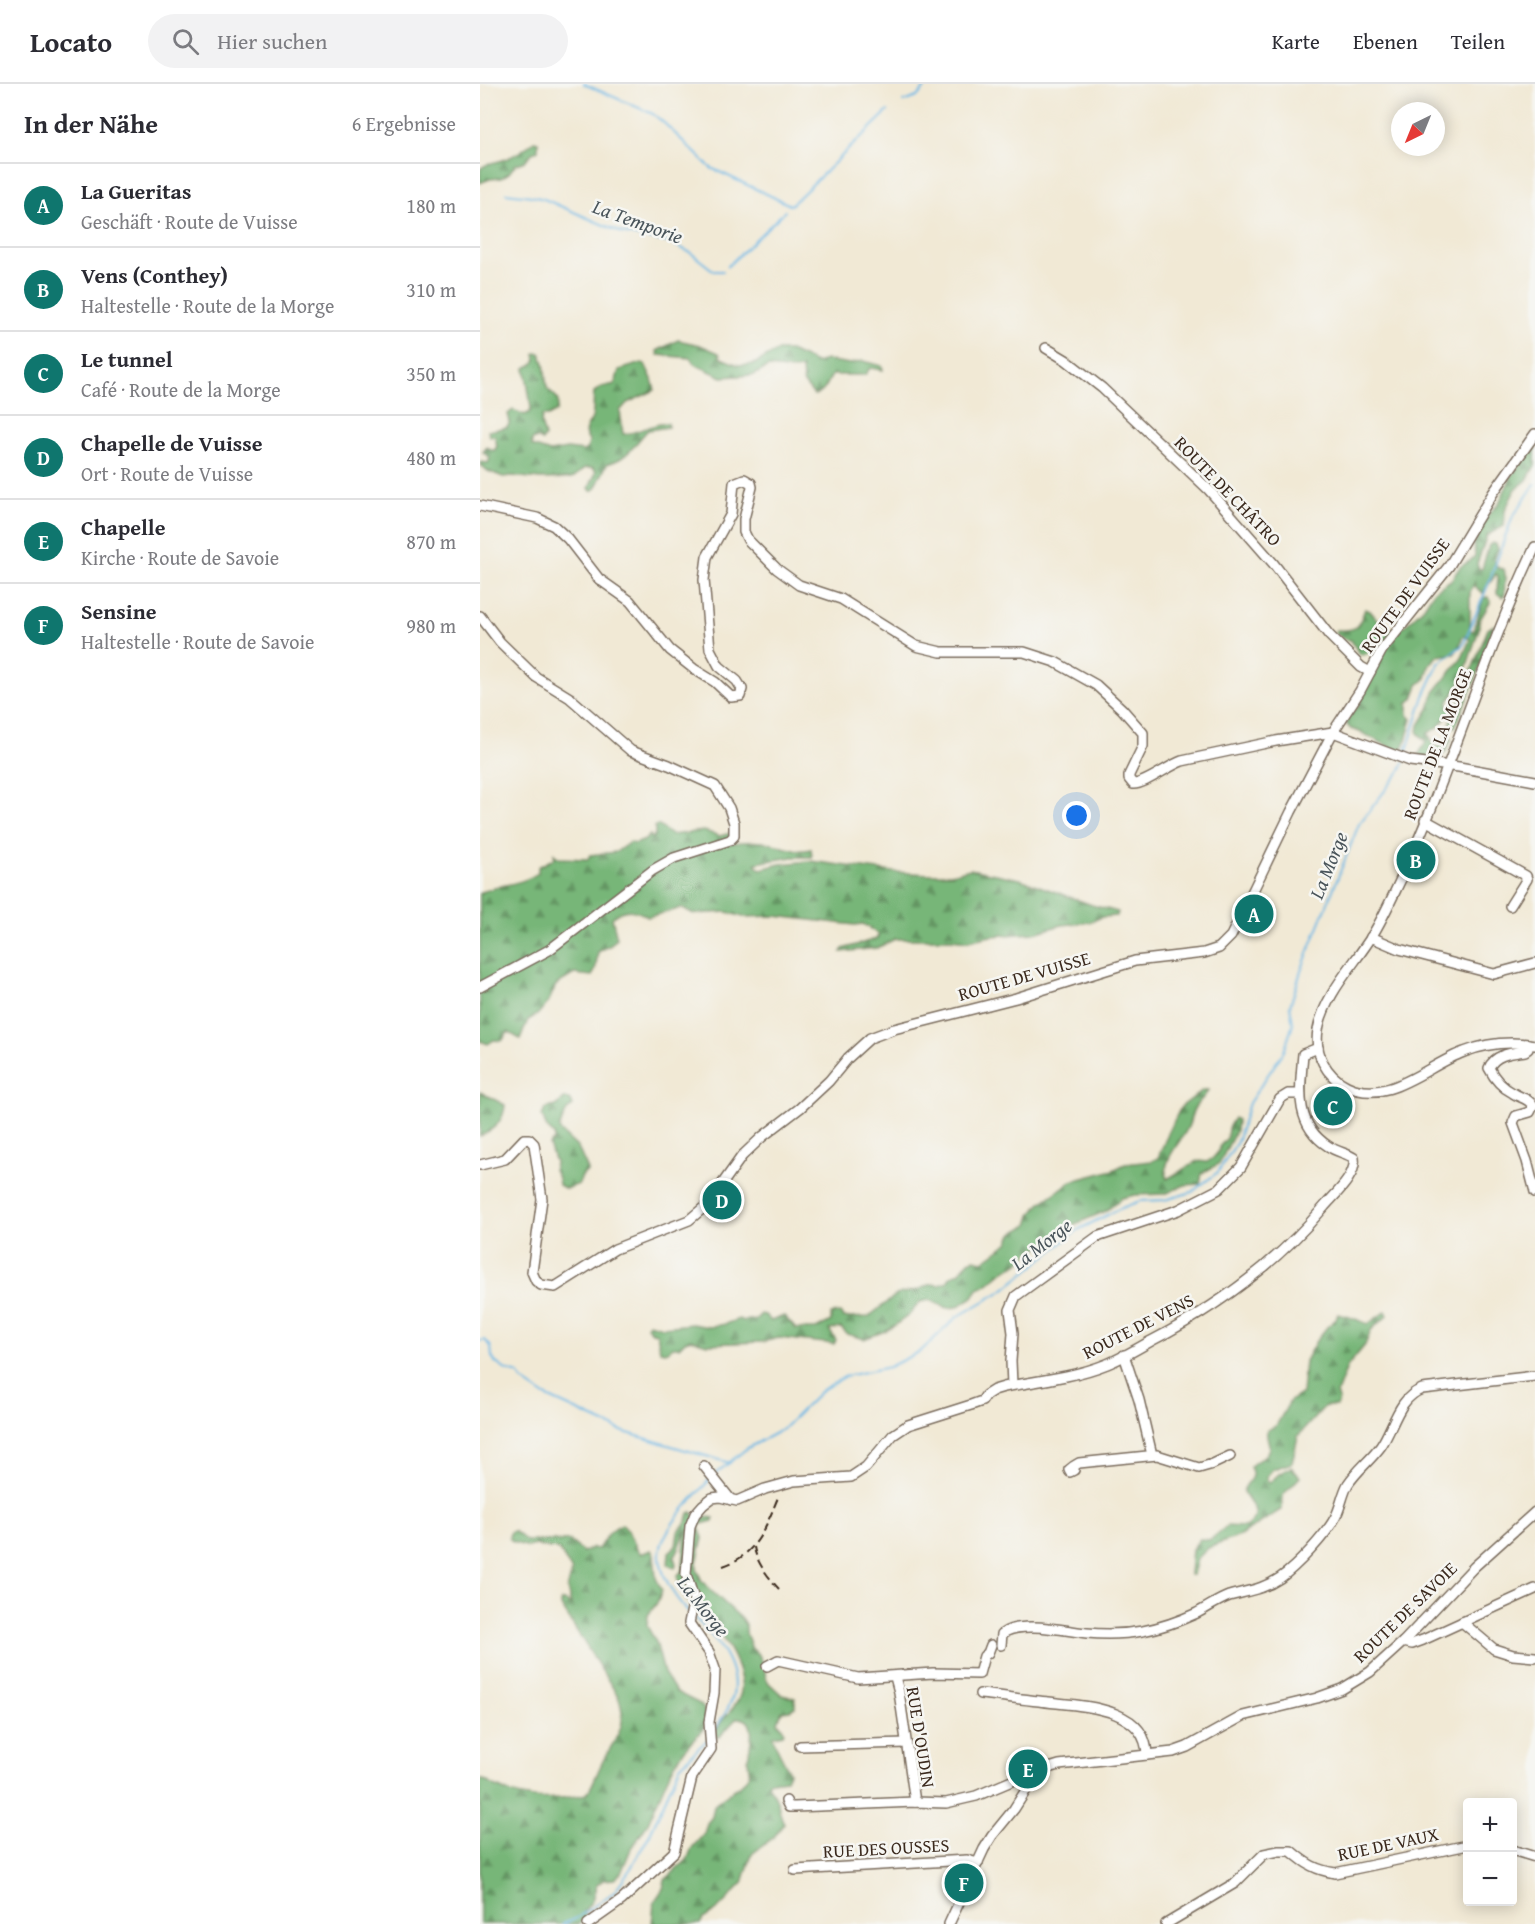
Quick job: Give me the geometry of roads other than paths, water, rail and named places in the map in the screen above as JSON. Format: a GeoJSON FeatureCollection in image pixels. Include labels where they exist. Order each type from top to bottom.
{"type":"FeatureCollection","features":[{"type":"Feature","properties":{"kind":"street","name":"ROUTE DE CHÂTRO"},"geometry":{"type":"LineString","coordinates":[[1046,348],[1098,384],[1209,490],[1280,571],[1330,636],[1361,668],[1371,672]]}},
{"type":"Feature","properties":{"kind":"street","name":"ROUTE DE VUISSE"},"geometry":{"type":"LineString","coordinates":[[480,1166],[505,1158],[524,1139],[531,1140],[535,1145],[542,1199],[531,1267],[535,1279],[543,1286],[560,1285],[615,1249],[689,1220],[708,1204],[746,1151],[800,1108],[870,1038],[894,1029],[1016,998],[1135,961],[1204,953],[1219,948],[1231,936],[1333,732],[1371,672],[1382,650],[1449,566],[1493,493],[1535,434]]}},
{"type":"Feature","properties":{"kind":"street"},"geometry":{"type":"LineString","coordinates":[[480,506],[530,516],[554,526],[568,539],[598,579],[630,601],[670,650],[715,682],[731,697],[740,696],[742,689],[737,681],[719,666],[710,649],[704,571],[711,548],[731,514],[734,483],[744,479],[751,483],[752,487],[744,519],[744,532],[748,540],[777,569],[799,585],[841,599],[916,646],[941,652],[1024,652],[1055,662],[1096,684],[1134,721],[1143,733],[1143,746],[1128,776],[1133,784],[1139,784],[1182,761],[1333,732],[1410,762],[1447,765],[1535,781]]}},
{"type":"Feature","properties":{"kind":"street","name":"ROUTE DE LA MORGE"},"geometry":{"type":"LineString","coordinates":[[1318,1048],[1319,1027],[1326,1008],[1371,937],[1402,877],[1507,609],[1535,547]]}},
{"type":"Feature","properties":{"kind":"street"},"geometry":{"type":"LineString","coordinates":[[480,616],[500,642],[536,677],[570,698],[631,751],[715,786],[729,808],[735,831],[730,840],[674,858],[653,870],[549,950],[480,987]]}},
{"type":"Feature","properties":{"kind":"street"},"geometry":{"type":"LineString","coordinates":[[1425,820],[1526,876],[1527,879],[1510,906]]}},
{"type":"Feature","properties":{"kind":"street"},"geometry":{"type":"LineString","coordinates":[[1371,937],[1398,949],[1494,974],[1535,963]]}},
{"type":"Feature","properties":{"kind":"street"},"geometry":{"type":"LineString","coordinates":[[1012,1385],[1013,1333],[1010,1310],[1012,1300],[1097,1238],[1178,1210],[1228,1182],[1241,1167],[1280,1099],[1288,1094],[1300,1094],[1303,1054],[1318,1048],[1323,1064],[1336,1080],[1359,1091],[1372,1092],[1396,1086],[1449,1058],[1472,1049],[1502,1043],[1532,1044]]}},
{"type":"Feature","properties":{"kind":"street"},"geometry":{"type":"LineString","coordinates":[[1532,1044],[1528,1049],[1500,1056],[1490,1064],[1489,1068],[1509,1091],[1529,1100],[1533,1106],[1530,1112],[1516,1116],[1513,1123],[1535,1192]]}},
{"type":"Feature","properties":{"kind":"street","name":"ROUTE DE VENS"},"geometry":{"type":"LineString","coordinates":[[588,1924],[622,1900],[661,1861],[674,1852],[692,1777],[711,1749],[709,1722],[715,1668],[709,1652],[689,1623],[694,1599],[686,1574],[690,1526],[696,1514],[712,1498],[741,1500],[765,1489],[788,1483],[851,1477],[866,1467],[893,1436],[908,1425],[982,1401],[994,1390],[1083,1372],[1108,1364],[1181,1326],[1218,1303],[1276,1258],[1299,1236],[1352,1172],[1355,1164],[1354,1158],[1338,1152],[1317,1137],[1302,1108],[1300,1094]]}},
{"type":"Feature","properties":{"kind":"street"},"geometry":{"type":"LineString","coordinates":[[1124,1355],[1139,1400],[1152,1455]]}},
{"type":"Feature","properties":{"kind":"street"},"geometry":{"type":"LineString","coordinates":[[767,1665],[778,1660],[849,1677],[895,1677],[933,1672],[979,1674],[984,1656],[996,1645],[1006,1630],[1055,1629],[1120,1635],[1149,1630],[1195,1613],[1228,1597],[1257,1590],[1287,1572],[1327,1530],[1335,1518],[1348,1485],[1381,1445],[1412,1393],[1422,1389],[1535,1376]]}},
{"type":"Feature","properties":{"kind":"street"},"geometry":{"type":"LineString","coordinates":[[1074,1466],[1100,1460],[1157,1455],[1199,1467],[1213,1464],[1230,1456]]}},
{"type":"Feature","properties":{"kind":"street"},"geometry":{"type":"LineString","coordinates":[[706,1468],[731,1500]]}},
{"type":"Feature","properties":{"kind":"street","name":"ROUTE DE SAVOIE"},"geometry":{"type":"LineString","coordinates":[[949,1924],[992,1836],[1014,1809],[1028,1785],[1046,1769],[1059,1765],[1173,1752],[1187,1747],[1243,1716],[1317,1698],[1342,1689],[1370,1672],[1403,1642],[1474,1567],[1535,1512]]}},
{"type":"Feature","properties":{"kind":"street"},"geometry":{"type":"LineString","coordinates":[[1403,1642],[1412,1644],[1535,1589]]}},
{"type":"Feature","properties":{"kind":"street"},"geometry":{"type":"LineString","coordinates":[[1462,1622],[1494,1649],[1513,1655],[1535,1656]]}},
{"type":"Feature","properties":{"kind":"street","name":"RUE D'OUDIN"},"geometry":{"type":"LineString","coordinates":[[895,1677],[915,1802]]}},
{"type":"Feature","properties":{"kind":"street"},"geometry":{"type":"LineString","coordinates":[[980,1694],[1104,1708],[1130,1723],[1141,1733],[1147,1755]]}},
{"type":"Feature","properties":{"kind":"street"},"geometry":{"type":"LineString","coordinates":[[800,1746],[906,1743]]}},
{"type":"Feature","properties":{"kind":"street"},"geometry":{"type":"LineString","coordinates":[[786,1801],[789,1807],[946,1803],[976,1796],[1014,1780],[1024,1779],[1028,1785]]}},
{"type":"Feature","properties":{"kind":"street","name":"RUE DE VAUX"},"geometry":{"type":"LineString","coordinates":[[1166,1924],[1235,1883],[1264,1854],[1291,1851],[1306,1864],[1318,1870],[1335,1873],[1463,1846]]}},
{"type":"Feature","properties":{"kind":"street"},"geometry":{"type":"LineString","coordinates":[[1517,1852],[1535,1857]]}},
{"type":"Feature","properties":{"kind":"street","name":"RUE DES OUSSES"},"geometry":{"type":"LineString","coordinates":[[795,1870],[967,1860],[978,1863]]}},
{"type":"Feature","properties":{"kind":"waterway"},"geometry":{"type":"LineString","coordinates":[[584,84],[653,114],[711,168],[790,205]]}},
{"type":"Feature","properties":{"kind":"waterway","name":"La Temporie"},"geometry":{"type":"LineString","coordinates":[[903,102],[917,97],[928,84]]}},
{"type":"Feature","properties":{"kind":"waterway","name":"La Temporie"},"geometry":{"type":"LineString","coordinates":[[791,205],[888,111]]}},
{"type":"Feature","properties":{"kind":"waterway","name":"La Temporie"},"geometry":{"type":"LineString","coordinates":[[506,193],[544,199],[622,233],[671,243],[691,253],[714,271],[723,271]]}},
{"type":"Feature","properties":{"kind":"waterway","name":"La Temporie"},"geometry":{"type":"LineString","coordinates":[[728,266],[785,211]]}},
{"type":"Feature","properties":{"kind":"waterway","name":"La Morge"},"geometry":{"type":"LineString","coordinates":[[1405,756],[1424,696],[1439,663],[1463,645],[1512,518],[1535,484]]}},
{"type":"Feature","properties":{"kind":"waterway","name":"La Morge"},"geometry":{"type":"LineString","coordinates":[[714,1475],[746,1449],[783,1429],[822,1390],[846,1376],[889,1367],[921,1351],[957,1317],[1002,1291],[1078,1230],[1140,1201],[1165,1200],[1192,1192],[1218,1172],[1237,1142],[1249,1103],[1284,1051],[1293,1024],[1290,1006],[1301,971],[1359,824],[1401,770],[1404,762]]}},
{"type":"Feature","properties":{"kind":"waterway"},"geometry":{"type":"LineString","coordinates":[[480,1341],[485,1340],[491,1347],[495,1362],[506,1370],[518,1374],[523,1381],[545,1396],[624,1432],[730,1463]]}},
{"type":"Feature","properties":{"kind":"waterway","name":"La Morge"},"geometry":{"type":"LineString","coordinates":[[688,1611],[668,1584],[662,1568],[660,1552],[662,1543],[673,1524],[710,1479]]}},
{"type":"Feature","properties":{"kind":"waterway","name":"La Morge"},"geometry":{"type":"LineString","coordinates":[[694,1617],[719,1644],[733,1678],[734,1690],[731,1702],[714,1731]]}},
{"type":"Feature","properties":{"kind":"waterway","name":"La Morge"},"geometry":{"type":"LineString","coordinates":[[563,1924],[577,1918],[614,1892],[649,1836],[680,1766],[707,1740]]}},
{"type":"Feature","properties":{"kind":"railway"},"geometry":{"type":"LineString","coordinates":[[723,1566],[735,1561],[752,1547],[765,1528],[779,1495]]}},
{"type":"Feature","properties":{"kind":"railway"},"geometry":{"type":"LineString","coordinates":[[754,1547],[760,1564],[779,1589]]}},
{"type":"Feature","properties":{"kind":"place","name":"Vens (Conthey)"},"geometry":{"type":"Point","coordinates":[1416,860]}},
{"type":"Feature","properties":{"kind":"place","name":"La Gueritas"},"geometry":{"type":"Point","coordinates":[1254,914]}},
{"type":"Feature","properties":{"kind":"place","name":"Le tunnel"},"geometry":{"type":"Point","coordinates":[1333,1106]}},
{"type":"Feature","properties":{"kind":"place","name":"Chapelle de Vuisse"},"geometry":{"type":"Point","coordinates":[722,1200]}},
{"type":"Feature","properties":{"kind":"place","name":"Chapelle"},"geometry":{"type":"Point","coordinates":[1028,1769]}},
{"type":"Feature","properties":{"kind":"place","name":"Sensine"},"geometry":{"type":"Point","coordinates":[964,1883]}}]}
